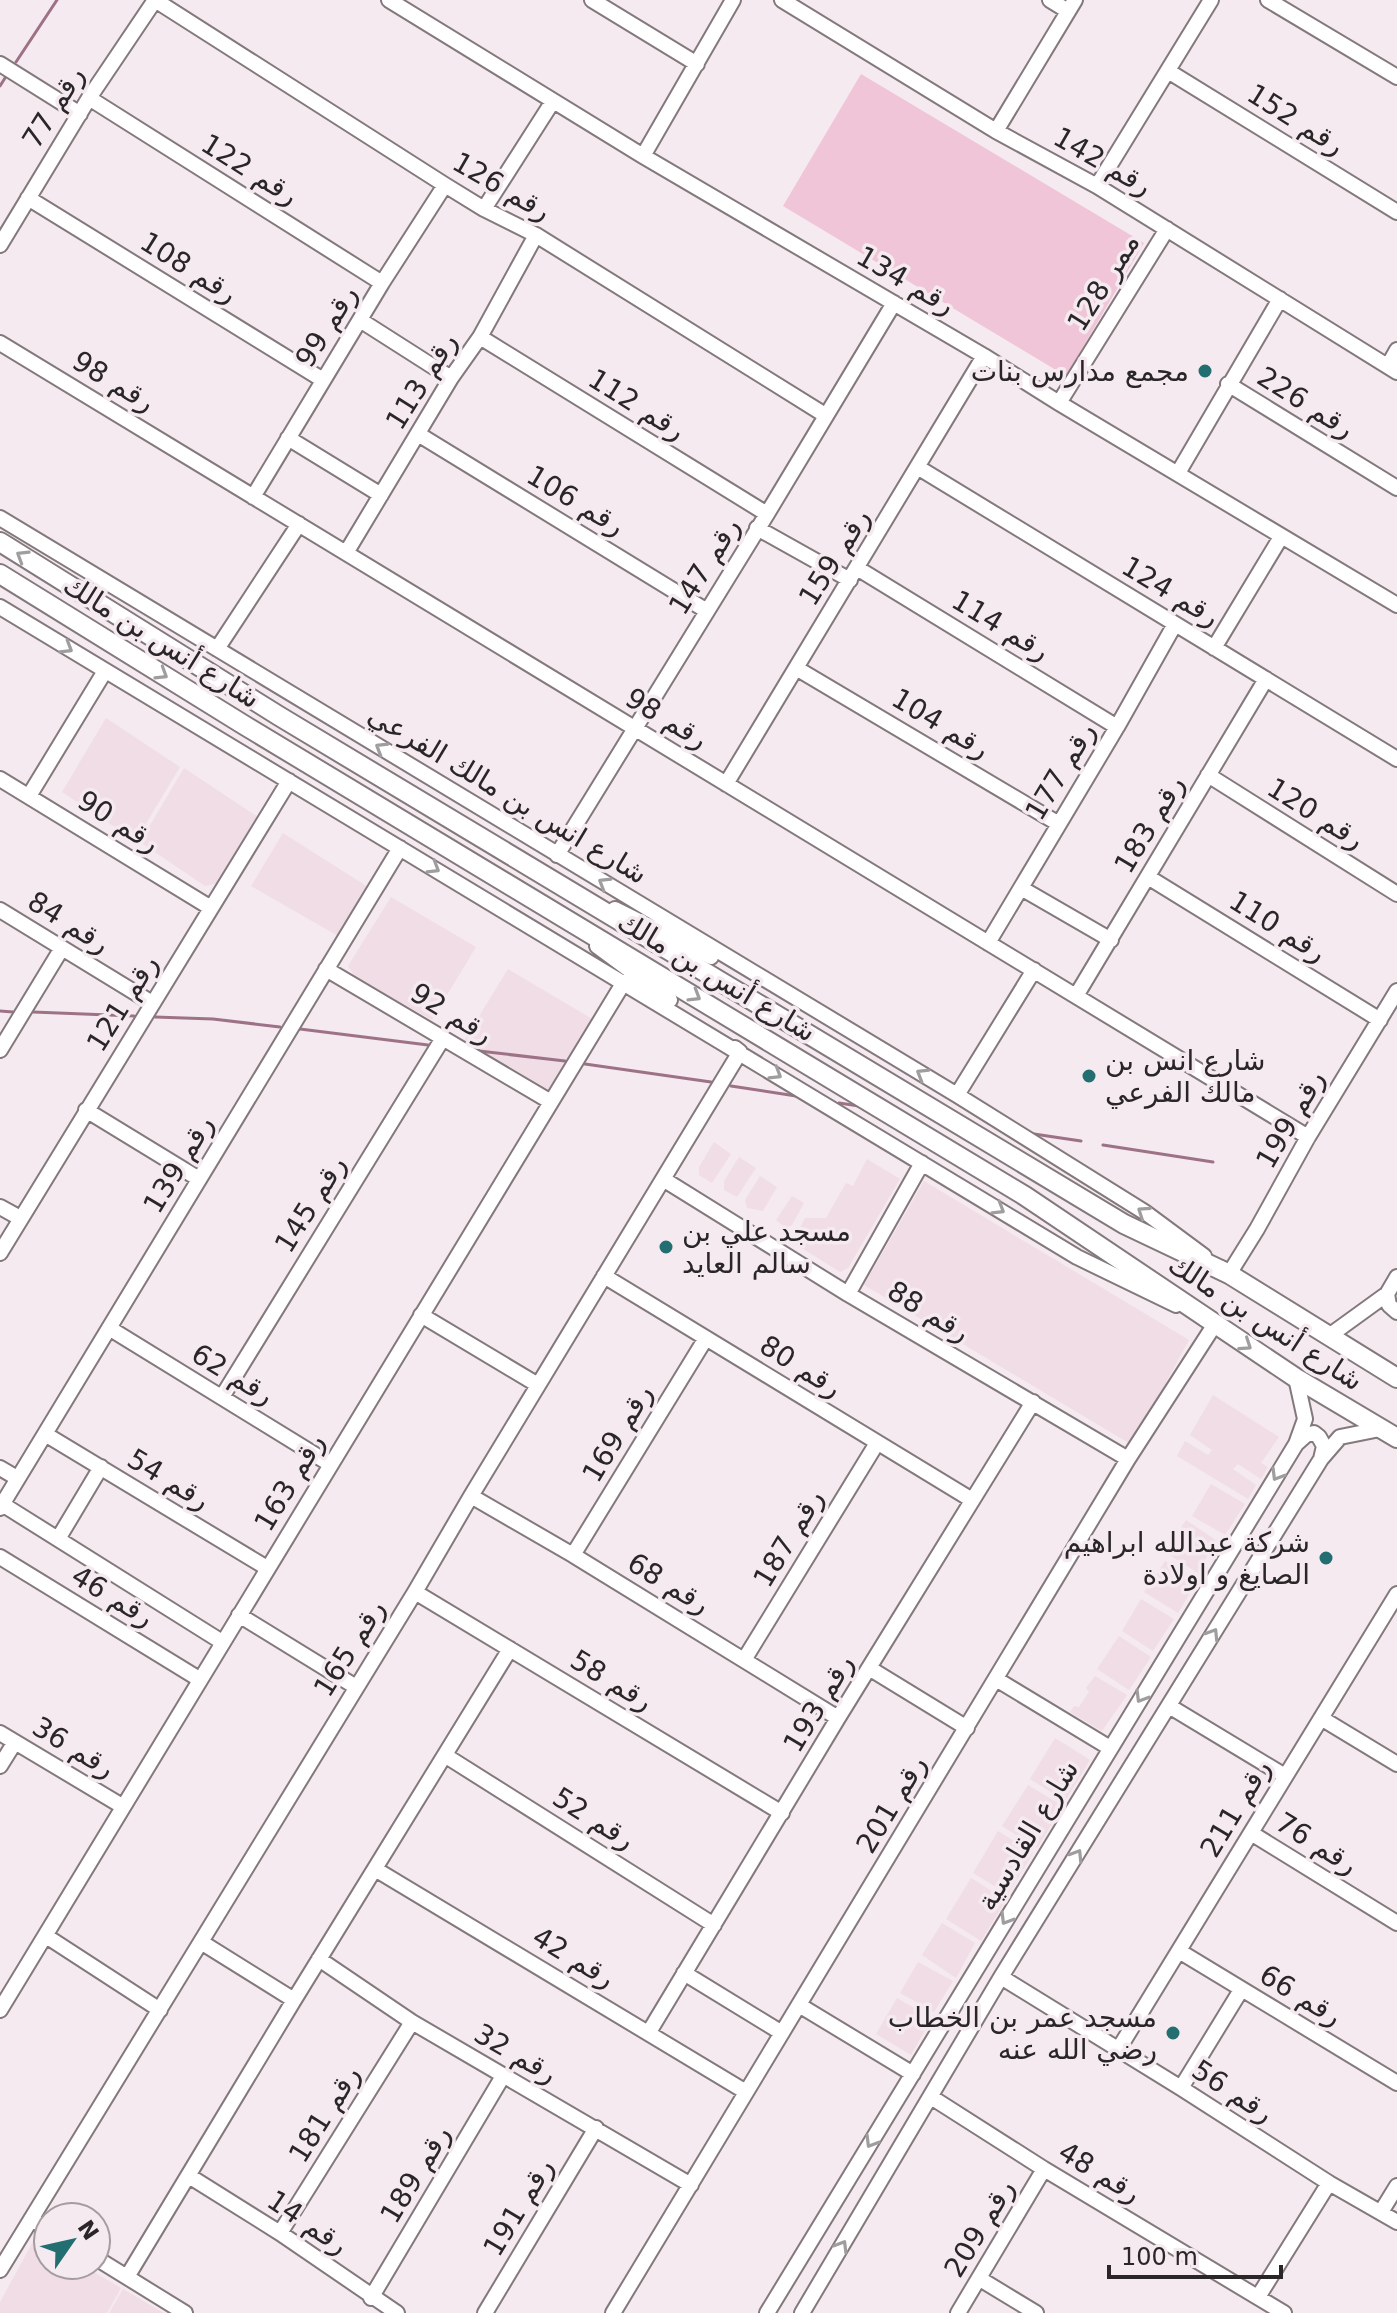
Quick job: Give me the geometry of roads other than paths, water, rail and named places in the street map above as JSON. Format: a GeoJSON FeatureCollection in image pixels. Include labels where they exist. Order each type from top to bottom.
{"type":"FeatureCollection","features":[{"type":"Feature","properties":{"kind":"main road","name":"شارع أنس بن مالك"},"geometry":{"type":"LineString","coordinates":[[0,542],[279,716],[1124,1224],[1229,1274],[1397,1377]]}},
{"type":"Feature","properties":{"kind":"main road","name":"شارع أنس بن مالك"},"geometry":{"type":"LineString","coordinates":[[0,574],[244,725],[1025,1196],[1296,1378],[1397,1438]]}},
{"type":"Feature","properties":{"kind":"street","name":"رقم 77"},"geometry":{"type":"LineString","coordinates":[[0,245],[89,98],[155,0]]}},
{"type":"Feature","properties":{"kind":"street","name":"رقم 126"},"geometry":{"type":"LineString","coordinates":[[155,0],[445,185],[536,235],[825,415]]}},
{"type":"Feature","properties":{"kind":"street","name":"رقم 134"},"geometry":{"type":"LineString","coordinates":[[389,0],[643,156],[984,356],[1397,605]]}},
{"type":"Feature","properties":{"kind":"street"},"geometry":{"type":"LineString","coordinates":[[592,0],[697,64]]}},
{"type":"Feature","properties":{"kind":"street"},"geometry":{"type":"LineString","coordinates":[[643,156],[733,0]]}},
{"type":"Feature","properties":{"kind":"street","name":"رقم 142"},"geometry":{"type":"LineString","coordinates":[[782,0],[996,131],[1097,186],[1392,369]]}},
{"type":"Feature","properties":{"kind":"street"},"geometry":{"type":"LineString","coordinates":[[996,131],[1071,5],[1050,0]]}},
{"type":"Feature","properties":{"kind":"street"},"geometry":{"type":"LineString","coordinates":[[1097,186],[1211,0]]}},
{"type":"Feature","properties":{"kind":"street"},"geometry":{"type":"LineString","coordinates":[[1268,0],[1397,77]]}},
{"type":"Feature","properties":{"kind":"street"},"geometry":{"type":"LineString","coordinates":[[0,64],[80,114]]}},
{"type":"Feature","properties":{"kind":"street","name":"رقم 152"},"geometry":{"type":"LineString","coordinates":[[1168,71],[1397,212]]}},
{"type":"Feature","properties":{"kind":"street","name":"رقم 122"},"geometry":{"type":"LineString","coordinates":[[89,98],[382,283]]}},
{"type":"Feature","properties":{"kind":"street"},"geometry":{"type":"LineString","coordinates":[[484,209],[553,101]]}},
{"type":"Feature","properties":{"kind":"street","name":"رقم 99"},"geometry":{"type":"LineString","coordinates":[[253,497],[445,185]]}},
{"type":"Feature","properties":{"kind":"street","name":"رقم 108"},"geometry":{"type":"LineString","coordinates":[[28,198],[323,380]]}},
{"type":"Feature","properties":{"kind":"street","name":"ممر 128"},"geometry":{"type":"LineString","coordinates":[[1059,403],[1167,229]]}},
{"type":"Feature","properties":{"kind":"street","name":"رقم 113"},"geometry":{"type":"LineString","coordinates":[[346,553],[451,378],[480,337],[536,235]]}},
{"type":"Feature","properties":{"kind":"street"},"geometry":{"type":"LineString","coordinates":[[1178,473],[1280,299]]}},
{"type":"Feature","properties":{"kind":"street","name":"رقم 147"},"geometry":{"type":"LineString","coordinates":[[557,855],[894,303]]}},
{"type":"Feature","properties":{"kind":"street"},"geometry":{"type":"LineString","coordinates":[[360,320],[451,378]]}},
{"type":"Feature","properties":{"kind":"street","name":"رقم 112"},"geometry":{"type":"LineString","coordinates":[[480,337],[767,514]]}},
{"type":"Feature","properties":{"kind":"street","name":"رقم 98"},"geometry":{"type":"LineString","coordinates":[[0,343],[1308,1137]]}},
{"type":"Feature","properties":{"kind":"street"},"geometry":{"type":"LineString","coordinates":[[1392,369],[1397,350]]}},
{"type":"Feature","properties":{"kind":"street","name":"رقم 159"},"geometry":{"type":"LineString","coordinates":[[726,784],[984,356]]}},
{"type":"Feature","properties":{"kind":"street","name":"رقم 226"},"geometry":{"type":"LineString","coordinates":[[1228,384],[1397,488]]}},
{"type":"Feature","properties":{"kind":"street","name":"رقم 106"},"geometry":{"type":"LineString","coordinates":[[418,434],[707,611]]}},
{"type":"Feature","properties":{"kind":"street"},"geometry":{"type":"LineString","coordinates":[[288,438],[381,495]]}},
{"type":"Feature","properties":{"kind":"street","name":"رقم 124"},"geometry":{"type":"LineString","coordinates":[[919,468],[1397,759]]}},
{"type":"Feature","properties":{"kind":"street","name":"شارع انس بن مالك الفرعي"},"geometry":{"type":"LineString","coordinates":[[0,518],[957,1095],[1146,1213],[1229,1274]]}},
{"type":"Feature","properties":{"kind":"street"},"geometry":{"type":"LineString","coordinates":[[217,649],[299,524]]}},
{"type":"Feature","properties":{"kind":"street","name":"رقم 114"},"geometry":{"type":"LineString","coordinates":[[757,528],[853,574],[1117,727]]}},
{"type":"Feature","properties":{"kind":"street"},"geometry":{"type":"LineString","coordinates":[[1214,648],[1281,537]]}},
{"type":"Feature","properties":{"kind":"street"},"geometry":{"type":"LineString","coordinates":[[0,607],[1077,1257],[1215,1324]]}},
{"type":"Feature","properties":{"kind":"street","name":"رقم 177"},"geometry":{"type":"LineString","coordinates":[[988,943],[1175,624]]}},
{"type":"Feature","properties":{"kind":"street","name":"رقم 104"},"geometry":{"type":"LineString","coordinates":[[796,668],[1059,824]]}},
{"type":"Feature","properties":{"kind":"street"},"geometry":{"type":"LineString","coordinates":[[29,796],[105,671]]}},
{"type":"Feature","properties":{"kind":"street","name":"رقم 183"},"geometry":{"type":"LineString","coordinates":[[1076,996],[1266,679]]}},
{"type":"Feature","properties":{"kind":"street","name":"رقم 120"},"geometry":{"type":"LineString","coordinates":[[1208,775],[1397,894]]}},
{"type":"Feature","properties":{"kind":"street","name":"رقم 90"},"geometry":{"type":"LineString","coordinates":[[0,779],[211,908]]}},
{"type":"Feature","properties":{"kind":"street","name":"رقم 121"},"geometry":{"type":"LineString","coordinates":[[0,1253],[289,781]]}},
{"type":"Feature","properties":{"kind":"street","name":"رقم 139"},"geometry":{"type":"LineString","coordinates":[[1,1506],[400,848]]}},
{"type":"Feature","properties":{"kind":"street"},"geometry":{"type":"LineString","coordinates":[[523,863],[815,1009]]}},
{"type":"Feature","properties":{"kind":"street","name":"رقم 110"},"geometry":{"type":"LineString","coordinates":[[1148,877],[1380,1020]]}},
{"type":"Feature","properties":{"kind":"street"},"geometry":{"type":"LineString","coordinates":[[1021,888],[1111,940]]}},
{"type":"Feature","properties":{"kind":"street"},"geometry":{"type":"LineString","coordinates":[[525,893],[740,1052]]}},
{"type":"Feature","properties":{"kind":"street","name":"رقم 84"},"geometry":{"type":"LineString","coordinates":[[0,910],[152,1003]]}},
{"type":"Feature","properties":{"kind":"street"},"geometry":{"type":"LineString","coordinates":[[0,1050],[62,948]]}},
{"type":"Feature","properties":{"kind":"street","name":"رقم 92"},"geometry":{"type":"LineString","coordinates":[[326,969],[551,1102]]}},
{"type":"Feature","properties":{"kind":"street"},"geometry":{"type":"LineString","coordinates":[[957,1095],[1034,970]]}},
{"type":"Feature","properties":{"kind":"street","name":"رقم 163"},"geometry":{"type":"LineString","coordinates":[[0,2010],[624,982]]}},
{"type":"Feature","properties":{"kind":"street","name":"رقم 199"},"geometry":{"type":"LineString","coordinates":[[1229,1274],[1397,991]]}},
{"type":"Feature","properties":{"kind":"street","name":"رقم 145"},"geometry":{"type":"LineString","coordinates":[[222,1397],[443,1038]]}},
{"type":"Feature","properties":{"kind":"street","name":"رقم 165"},"geometry":{"type":"LineString","coordinates":[[0,2270],[415,1592],[740,1052]]}},
{"type":"Feature","properties":{"kind":"street"},"geometry":{"type":"LineString","coordinates":[[86,1110],[199,1179]]}},
{"type":"Feature","properties":{"kind":"street"},"geometry":{"type":"LineString","coordinates":[[848,1294],[922,1163]]}},
{"type":"Feature","properties":{"kind":"street","name":"رقم 88"},"geometry":{"type":"LineString","coordinates":[[663,1179],[848,1294],[1128,1459]]}},
{"type":"Feature","properties":{"kind":"street"},"geometry":{"type":"LineString","coordinates":[[0,1207],[20,1218]]}},
{"type":"Feature","properties":{"kind":"street","name":"رقم 80"},"geometry":{"type":"LineString","coordinates":[[604,1276],[972,1500]]}},
{"type":"Feature","properties":{"kind":"street"},"geometry":{"type":"LineString","coordinates":[[1329,1336],[1387,1294],[1397,1277]]}},
{"type":"Feature","properties":{"kind":"street"},"geometry":{"type":"LineString","coordinates":[[1387,1294],[1389,1305],[1397,1312]]}},
{"type":"Feature","properties":{"kind":"street"},"geometry":{"type":"LineString","coordinates":[[421,1315],[538,1385]]}},
{"type":"Feature","properties":{"kind":"street","name":"رقم 201"},"geometry":{"type":"LineString","coordinates":[[613,2313],[1128,1459],[1215,1324]]}},
{"type":"Feature","properties":{"kind":"street","name":"رقم 62"},"geometry":{"type":"LineString","coordinates":[[109,1328],[330,1464]]}},
{"type":"Feature","properties":{"kind":"street","name":"رقم 169"},"geometry":{"type":"LineString","coordinates":[[573,1555],[706,1338]]}},
{"type":"Feature","properties":{"kind":"street","name":"شارع القادسية"},"geometry":{"type":"LineString","coordinates":[[767,2313],[1296,1444],[1305,1419],[1296,1378]]}},
{"type":"Feature","properties":{"kind":"street","name":"رقم 193"},"geometry":{"type":"LineString","coordinates":[[649,2032],[1033,1402]]}},
{"type":"Feature","properties":{"kind":"street","name":"شارع القادسية"},"geometry":{"type":"LineString","coordinates":[[802,2313],[1001,1977],[1321,1459],[1340,1437],[1380,1429]]}},
{"type":"Feature","properties":{"kind":"street"},"geometry":{"type":"LineString","coordinates":[[1296,1444],[1306,1435],[1314,1433],[1324,1446],[1321,1459]]}},
{"type":"Feature","properties":{"kind":"street","name":"رقم 54"},"geometry":{"type":"LineString","coordinates":[[45,1434],[267,1568]]}},
{"type":"Feature","properties":{"kind":"street","name":"رقم 187"},"geometry":{"type":"LineString","coordinates":[[744,1660],[877,1443]]}},
{"type":"Feature","properties":{"kind":"street"},"geometry":{"type":"LineString","coordinates":[[58,1539],[101,1467]]}},
{"type":"Feature","properties":{"kind":"street"},"geometry":{"type":"LineString","coordinates":[[0,1468],[17,1478]]}},
{"type":"Feature","properties":{"kind":"street","name":"رقم 68"},"geometry":{"type":"LineString","coordinates":[[471,1496],[838,1718]]}},
{"type":"Feature","properties":{"kind":"street"},"geometry":{"type":"LineString","coordinates":[[1,1506],[222,1642]]}},
{"type":"Feature","properties":{"kind":"street","name":"رقم 46"},"geometry":{"type":"LineString","coordinates":[[0,1557],[199,1679]]}},
{"type":"Feature","properties":{"kind":"street","name":"رقم 58"},"geometry":{"type":"LineString","coordinates":[[415,1592],[782,1813]]}},
{"type":"Feature","properties":{"kind":"street","name":"رقم 211"},"geometry":{"type":"LineString","coordinates":[[1118,2050],[1397,1594]]}},
{"type":"Feature","properties":{"kind":"street"},"geometry":{"type":"LineString","coordinates":[[239,1615],[356,1687]]}},
{"type":"Feature","properties":{"kind":"street"},"geometry":{"type":"LineString","coordinates":[[1383,1617],[1397,1626]]}},
{"type":"Feature","properties":{"kind":"street"},"geometry":{"type":"LineString","coordinates":[[127,2277],[510,1649]]}},
{"type":"Feature","properties":{"kind":"street"},"geometry":{"type":"LineString","coordinates":[[869,1668],[967,1728]]}},
{"type":"Feature","properties":{"kind":"street"},"geometry":{"type":"LineString","coordinates":[[996,1679],[1110,1748]]}},
{"type":"Feature","properties":{"kind":"street"},"geometry":{"type":"LineString","coordinates":[[1169,1706],[1285,1776]]}},
{"type":"Feature","properties":{"kind":"street"},"geometry":{"type":"LineString","coordinates":[[1321,1718],[1397,1764]]}},
{"type":"Feature","properties":{"kind":"street","name":"رقم 36"},"geometry":{"type":"LineString","coordinates":[[0,1733],[122,1806]]}},
{"type":"Feature","properties":{"kind":"street"},"geometry":{"type":"LineString","coordinates":[[0,1766],[15,1742]]}},
{"type":"Feature","properties":{"kind":"street","name":"رقم 52"},"geometry":{"type":"LineString","coordinates":[[446,1756],[714,1925]]}},
{"type":"Feature","properties":{"kind":"street","name":"رقم 76"},"geometry":{"type":"LineString","coordinates":[[1251,1833],[1397,1923]]}},
{"type":"Feature","properties":{"kind":"street","name":"رقم 42"},"geometry":{"type":"LineString","coordinates":[[375,1869],[746,2092]]}},
{"type":"Feature","properties":{"kind":"street"},"geometry":{"type":"LineString","coordinates":[[46,1936],[160,2010]]}},
{"type":"Feature","properties":{"kind":"street"},"geometry":{"type":"LineString","coordinates":[[201,1942],[294,2000]]}},
{"type":"Feature","properties":{"kind":"street","name":"رقم 66"},"geometry":{"type":"LineString","coordinates":[[1179,1951],[1397,2083]]}},
{"type":"Feature","properties":{"kind":"street","name":"رقم 32"},"geometry":{"type":"LineString","coordinates":[[319,1959],[412,2022],[691,2185]]}},
{"type":"Feature","properties":{"kind":"street"},"geometry":{"type":"LineString","coordinates":[[684,1973],[782,2033]]}},
{"type":"Feature","properties":{"kind":"street","name":"رقم 56"},"geometry":{"type":"LineString","coordinates":[[1001,1977],[1329,2183],[1397,2222]]}},
{"type":"Feature","properties":{"kind":"street"},"geometry":{"type":"LineString","coordinates":[[1181,2088],[1241,1990]]}},
{"type":"Feature","properties":{"kind":"street"},"geometry":{"type":"LineString","coordinates":[[799,2005],[913,2074]]}},
{"type":"Feature","properties":{"kind":"street","name":"رقم 181"},"geometry":{"type":"LineString","coordinates":[[280,2233],[412,2022]]}},
{"type":"Feature","properties":{"kind":"street","name":"رقم 189"},"geometry":{"type":"LineString","coordinates":[[371,2298],[503,2076]]}},
{"type":"Feature","properties":{"kind":"street","name":"رقم 48"},"geometry":{"type":"LineString","coordinates":[[931,2097],[1044,2169],[1284,2313]]}},
{"type":"Feature","properties":{"kind":"street","name":"رقم 191"},"geometry":{"type":"LineString","coordinates":[[485,2313],[596,2128]]}},
{"type":"Feature","properties":{"kind":"street","name":"رقم 209"},"geometry":{"type":"LineString","coordinates":[[958,2313],[1044,2169]]}},
{"type":"Feature","properties":{"kind":"street","name":"رقم 14"},"geometry":{"type":"LineString","coordinates":[[189,2176],[280,2233],[397,2313]]}},
{"type":"Feature","properties":{"kind":"street"},"geometry":{"type":"LineString","coordinates":[[1258,2297],[1329,2183]]}},
{"type":"Feature","properties":{"kind":"street"},"geometry":{"type":"LineString","coordinates":[[1381,2212],[1397,2186]]}},
{"type":"Feature","properties":{"kind":"street"},"geometry":{"type":"LineString","coordinates":[[112,2268],[185,2313]]}},
{"type":"Feature","properties":{"kind":"street"},"geometry":{"type":"LineString","coordinates":[[980,2279],[1036,2313]]}},
{"type":"Feature","properties":{"kind":"waterway"},"geometry":{"type":"LineString","coordinates":[[16,62],[57,0]]}},
{"type":"Feature","properties":{"kind":"waterway"},"geometry":{"type":"LineString","coordinates":[[0,86],[5,78]]}},
{"type":"Feature","properties":{"kind":"waterway"},"geometry":{"type":"LineString","coordinates":[[0,1011],[13,1012]]}},
{"type":"Feature","properties":{"kind":"waterway"},"geometry":{"type":"LineString","coordinates":[[33,1012],[134,1016]]}},
{"type":"Feature","properties":{"kind":"waterway"},"geometry":{"type":"LineString","coordinates":[[155,1017],[213,1019],[280,1027]]}},
{"type":"Feature","properties":{"kind":"waterway"},"geometry":{"type":"LineString","coordinates":[[300,1029],[428,1045]]}},
{"type":"Feature","properties":{"kind":"waterway"},"geometry":{"type":"LineString","coordinates":[[479,1051],[565,1061]]}},
{"type":"Feature","properties":{"kind":"waterway"},"geometry":{"type":"LineString","coordinates":[[585,1064],[711,1082]]}},
{"type":"Feature","properties":{"kind":"waterway"},"geometry":{"type":"LineString","coordinates":[[731,1086],[796,1096]]}},
{"type":"Feature","properties":{"kind":"waterway"},"geometry":{"type":"LineString","coordinates":[[839,1103],[859,1106]]}},
{"type":"Feature","properties":{"kind":"waterway"},"geometry":{"type":"LineString","coordinates":[[1034,1134],[1081,1141]]}},
{"type":"Feature","properties":{"kind":"waterway"},"geometry":{"type":"LineString","coordinates":[[1103,1145],[1213,1162]]}},
{"type":"Feature","properties":{"kind":"place","name":"مجمع مدارس بنات"},"geometry":{"type":"Point","coordinates":[1205,371]}},
{"type":"Feature","properties":{"kind":"place","name":"شارع انس بن مالك الفرعي"},"geometry":{"type":"Point","coordinates":[1089,1076]}},
{"type":"Feature","properties":{"kind":"place","name":"مسجد علي بن سالم العايد"},"geometry":{"type":"Point","coordinates":[666,1247]}},
{"type":"Feature","properties":{"kind":"place","name":"شركة عبدالله ابراهيم الصايغ و اولادة"},"geometry":{"type":"Point","coordinates":[1326,1558]}},
{"type":"Feature","properties":{"kind":"place","name":"مسجد عمر بن الخطاب رضي الله عنه"},"geometry":{"type":"Point","coordinates":[1173,2033]}}]}
